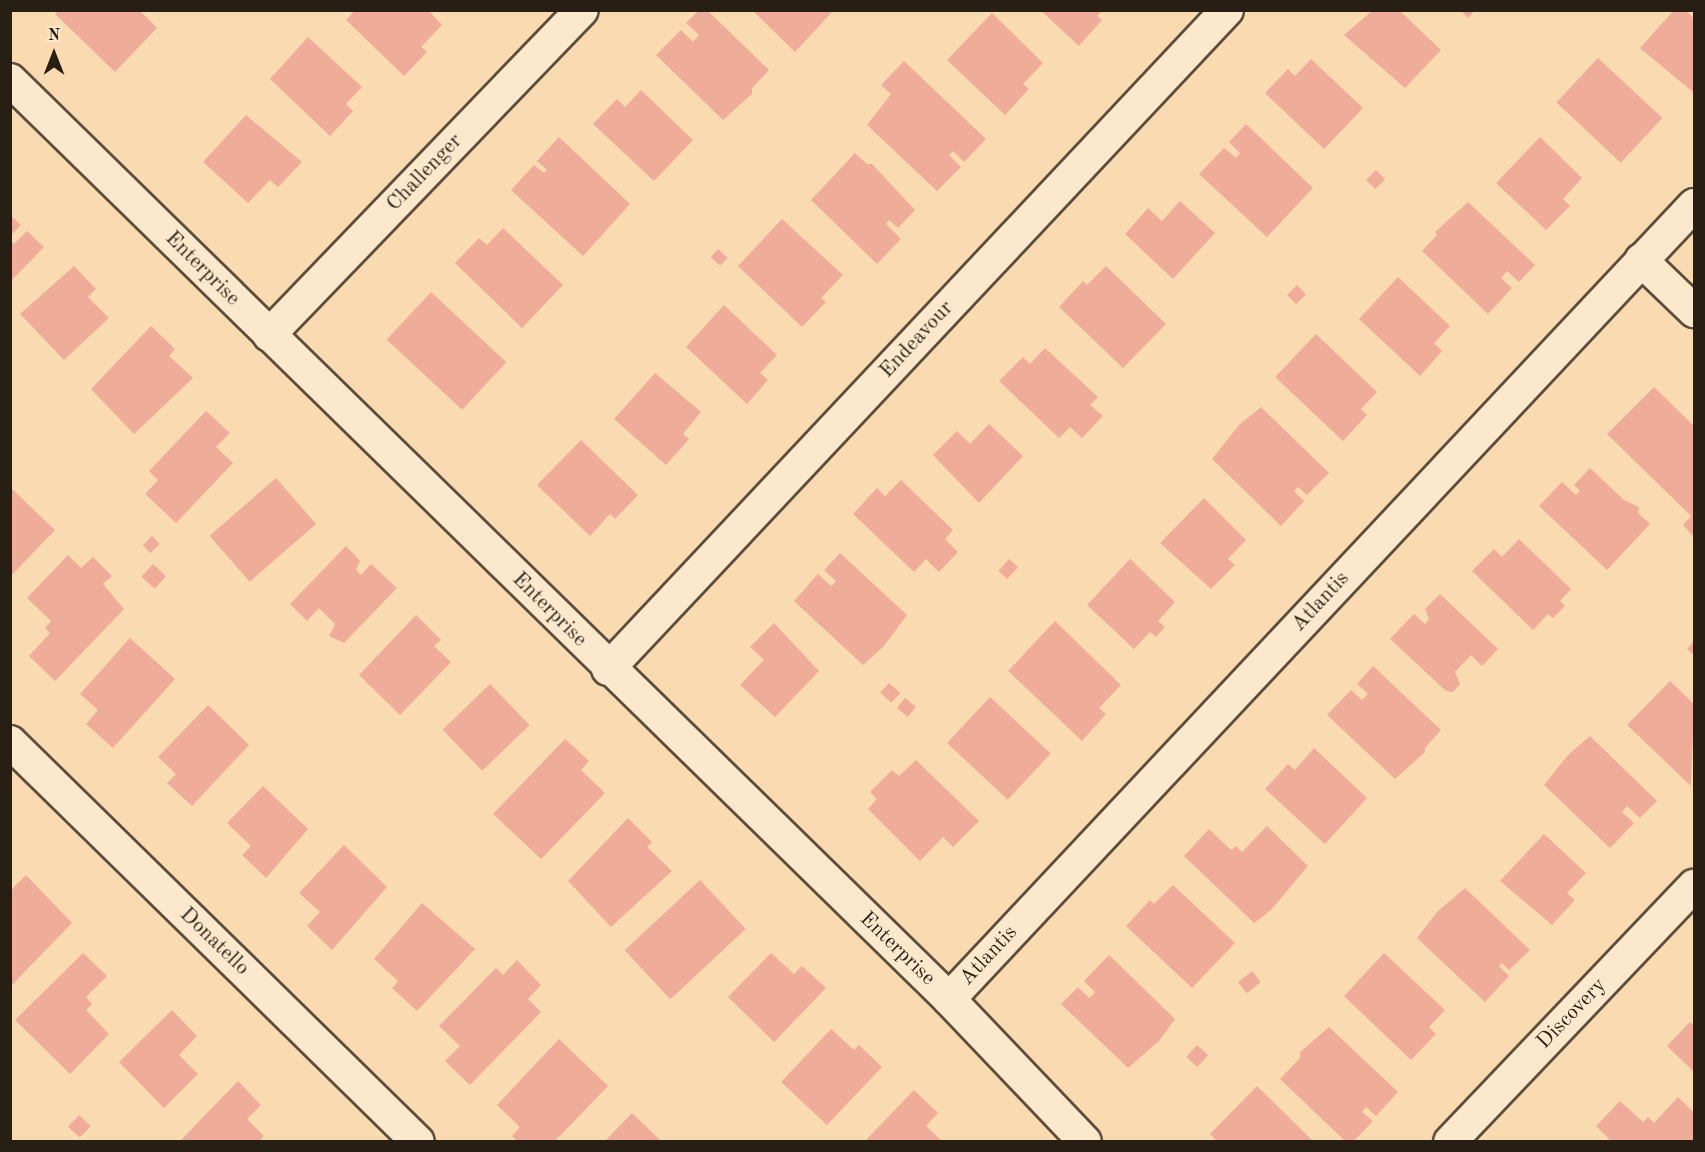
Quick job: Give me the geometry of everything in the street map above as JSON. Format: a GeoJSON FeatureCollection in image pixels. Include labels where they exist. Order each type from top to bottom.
{"type":"FeatureCollection","features":[{"type":"Feature","properties":{"kind":"street","name":"Challenger"},"geometry":{"type":"LineString","coordinates":[[269,334],[582,10]]}},
{"type":"Feature","properties":{"kind":"street","name":"Endeavour"},"geometry":{"type":"LineString","coordinates":[[608,669],[1227,10]]}},
{"type":"Feature","properties":{"kind":"street","name":"Enterprise"},"geometry":{"type":"LineString","coordinates":[[10,80],[608,669],[949,999],[1085,1142]]}},
{"type":"Feature","properties":{"kind":"street","name":"Atlantis"},"geometry":{"type":"LineString","coordinates":[[949,999],[1695,205]]}},
{"type":"Feature","properties":{"kind":"street"},"geometry":{"type":"LineString","coordinates":[[1641,260],[1695,311]]}},
{"type":"Feature","properties":{"kind":"street","name":"Donatello"},"geometry":{"type":"LineString","coordinates":[[10,742],[418,1142]]}},
{"type":"Feature","properties":{"kind":"street","name":"Discovery"},"geometry":{"type":"LineString","coordinates":[[1450,1142],[1695,886]]}},
{"type":"Feature","properties":{"kind":"building"},"geometry":{"type":"Polygon","coordinates":[[[59,10],[139,10],[157,28],[115,72],[55,14],[59,10]]]}},
{"type":"Feature","properties":{"kind":"building"},"geometry":{"type":"Polygon","coordinates":[[[355,10],[428,10],[442,25],[421,47],[427,52],[404,76],[346,20],[355,10]]]}},
{"type":"Feature","properties":{"kind":"building"},"geometry":{"type":"Polygon","coordinates":[[[699,10],[707,10],[769,70],[752,88],[752,94],[723,120],[656,55],[681,30],[693,42],[699,35],[686,23],[699,10]]]}},
{"type":"Feature","properties":{"kind":"building"},"geometry":{"type":"Polygon","coordinates":[[[752,10],[834,10],[795,52],[752,10]]]}},
{"type":"Feature","properties":{"kind":"building"},"geometry":{"type":"Polygon","coordinates":[[[1040,10],[1103,10],[1097,16],[1102,20],[1079,46],[1040,10]]]}},
{"type":"Feature","properties":{"kind":"building"},"geometry":{"type":"Polygon","coordinates":[[[1373,10],[1399,10],[1441,50],[1405,88],[1344,35],[1373,10]]]}},
{"type":"Feature","properties":{"kind":"building"},"geometry":{"type":"Polygon","coordinates":[[[1460,10],[1475,10],[1468,18],[1460,10]]]}},
{"type":"Feature","properties":{"kind":"building"},"geometry":{"type":"Polygon","coordinates":[[[1674,10],[1686,10],[1694,19],[1694,93],[1640,48],[1674,10]]]}},
{"type":"Feature","properties":{"kind":"building"},"geometry":{"type":"Polygon","coordinates":[[[992,13],[1043,63],[1023,84],[1029,89],[1005,115],[947,60],[992,13]]]}},
{"type":"Feature","properties":{"kind":"building"},"geometry":{"type":"Polygon","coordinates":[[[308,37],[362,87],[346,104],[353,111],[330,136],[270,79],[308,37]]]}},
{"type":"Feature","properties":{"kind":"building"},"geometry":{"type":"Polygon","coordinates":[[[1598,58],[1662,118],[1621,163],[1556,103],[1598,58]]]}},
{"type":"Feature","properties":{"kind":"building"},"geometry":{"type":"Polygon","coordinates":[[[1311,59],[1363,108],[1324,149],[1265,93],[1288,69],[1295,76],[1311,59]]]}},
{"type":"Feature","properties":{"kind":"building"},"geometry":{"type":"Polygon","coordinates":[[[904,61],[986,139],[964,162],[953,151],[949,155],[961,167],[937,191],[867,125],[891,94],[881,85],[904,61]]]}},
{"type":"Feature","properties":{"kind":"building"},"geometry":{"type":"Polygon","coordinates":[[[641,90],[693,140],[654,181],[593,124],[617,99],[625,107],[641,90]]]}},
{"type":"Feature","properties":{"kind":"building"},"geometry":{"type":"Polygon","coordinates":[[[246,115],[302,162],[278,187],[270,180],[248,203],[203,162],[246,115]]]}},
{"type":"Feature","properties":{"kind":"building"},"geometry":{"type":"Polygon","coordinates":[[[1246,124],[1313,188],[1267,237],[1199,174],[1224,148],[1236,158],[1240,153],[1229,142],[1246,124]]]}},
{"type":"Feature","properties":{"kind":"building"},"geometry":{"type":"Polygon","coordinates":[[[559,137],[630,204],[583,256],[511,190],[534,165],[544,173],[547,170],[537,161],[559,137]]]}},
{"type":"Feature","properties":{"kind":"building"},"geometry":{"type":"Polygon","coordinates":[[[1540,137],[1582,178],[1563,199],[1570,206],[1546,230],[1496,183],[1540,137]]]}},
{"type":"Feature","properties":{"kind":"building"},"geometry":{"type":"Polygon","coordinates":[[[855,153],[867,164],[872,164],[915,210],[898,228],[889,220],[886,224],[901,239],[877,264],[811,200],[855,153]]]}},
{"type":"Feature","properties":{"kind":"building"},"geometry":{"type":"Polygon","coordinates":[[[1376,170],[1385,179],[1375,189],[1366,180],[1376,170]]]}},
{"type":"Feature","properties":{"kind":"building"},"geometry":{"type":"Polygon","coordinates":[[[1180,201],[1215,233],[1173,279],[1125,234],[1148,208],[1162,221],[1180,201]]]}},
{"type":"Feature","properties":{"kind":"building"},"geometry":{"type":"Polygon","coordinates":[[[1468,202],[1535,265],[1519,282],[1507,271],[1501,278],[1512,288],[1488,314],[1422,251],[1437,235],[1435,232],[1468,202]]]}},
{"type":"Feature","properties":{"kind":"building"},"geometry":{"type":"Polygon","coordinates":[[[10,215],[21,225],[10,236],[10,215]]]}},
{"type":"Feature","properties":{"kind":"building"},"geometry":{"type":"Polygon","coordinates":[[[782,219],[843,275],[821,298],[826,302],[802,327],[738,266],[782,219]]]}},
{"type":"Feature","properties":{"kind":"building"},"geometry":{"type":"Polygon","coordinates":[[[503,228],[563,285],[522,328],[455,263],[479,238],[487,245],[503,228]]]}},
{"type":"Feature","properties":{"kind":"building"},"geometry":{"type":"Polygon","coordinates":[[[27,231],[44,247],[10,282],[10,240],[14,244],[27,231]]]}},
{"type":"Feature","properties":{"kind":"building"},"geometry":{"type":"Polygon","coordinates":[[[718,249],[728,258],[720,266],[711,257],[718,249]]]}},
{"type":"Feature","properties":{"kind":"building"},"geometry":{"type":"Polygon","coordinates":[[[74,266],[96,289],[88,297],[109,318],[64,360],[20,314],[74,266]]]}},
{"type":"Feature","properties":{"kind":"building"},"geometry":{"type":"Polygon","coordinates":[[[1106,266],[1166,324],[1123,368],[1059,307],[1083,281],[1087,285],[1106,266]]]}},
{"type":"Feature","properties":{"kind":"building"},"geometry":{"type":"Polygon","coordinates":[[[1398,277],[1450,326],[1434,343],[1442,351],[1420,376],[1359,319],[1398,277]]]}},
{"type":"Feature","properties":{"kind":"building"},"geometry":{"type":"Polygon","coordinates":[[[1297,285],[1306,294],[1296,304],[1287,295],[1297,285]]]}},
{"type":"Feature","properties":{"kind":"building"},"geometry":{"type":"Polygon","coordinates":[[[431,292],[506,362],[462,410],[387,340],[431,292]]]}},
{"type":"Feature","properties":{"kind":"building"},"geometry":{"type":"Polygon","coordinates":[[[724,305],[777,355],[760,373],[768,380],[747,404],[686,347],[724,305]]]}},
{"type":"Feature","properties":{"kind":"building"},"geometry":{"type":"Polygon","coordinates":[[[151,326],[175,349],[169,356],[193,378],[134,434],[91,389],[151,326]]]}},
{"type":"Feature","properties":{"kind":"building"},"geometry":{"type":"Polygon","coordinates":[[[1316,334],[1377,392],[1361,409],[1367,415],[1343,441],[1275,377],[1316,334]]]}},
{"type":"Feature","properties":{"kind":"building"},"geometry":{"type":"Polygon","coordinates":[[[1045,348],[1098,397],[1090,405],[1103,416],[1082,438],[1070,427],[1059,438],[999,381],[1023,357],[1030,364],[1045,348]]]}},
{"type":"Feature","properties":{"kind":"building"},"geometry":{"type":"Polygon","coordinates":[[[655,373],[701,412],[683,434],[689,439],[666,465],[614,419],[655,373]]]}},
{"type":"Feature","properties":{"kind":"building"},"geometry":{"type":"Polygon","coordinates":[[[1654,387],[1694,426],[1694,537],[1683,525],[1691,516],[1607,434],[1654,387]]]}},
{"type":"Feature","properties":{"kind":"building"},"geometry":{"type":"Polygon","coordinates":[[[1261,407],[1329,473],[1307,495],[1298,487],[1294,491],[1304,501],[1281,526],[1212,459],[1239,425],[1261,407]]]}},
{"type":"Feature","properties":{"kind":"building"},"geometry":{"type":"Polygon","coordinates":[[[206,411],[230,433],[216,447],[233,463],[176,523],[145,494],[158,480],[149,471],[206,411]]]}},
{"type":"Feature","properties":{"kind":"building"},"geometry":{"type":"Polygon","coordinates":[[[989,424],[1023,456],[979,503],[933,455],[957,431],[970,444],[989,424]]]}},
{"type":"Feature","properties":{"kind":"building"},"geometry":{"type":"Polygon","coordinates":[[[581,440],[638,495],[615,519],[610,514],[590,536],[537,485],[581,440]]]}},
{"type":"Feature","properties":{"kind":"building"},"geometry":{"type":"Polygon","coordinates":[[[1590,468],[1624,500],[1639,507],[1638,513],[1650,524],[1607,570],[1539,506],[1562,482],[1576,495],[1580,491],[1574,485],[1590,468]]]}},
{"type":"Feature","properties":{"kind":"building"},"geometry":{"type":"Polygon","coordinates":[[[276,478],[316,524],[250,582],[210,536],[276,478]]]}},
{"type":"Feature","properties":{"kind":"building"},"geometry":{"type":"Polygon","coordinates":[[[901,480],[953,530],[945,539],[958,552],[939,572],[926,559],[914,572],[853,514],[877,488],[885,496],[901,480]]]}},
{"type":"Feature","properties":{"kind":"building"},"geometry":{"type":"Polygon","coordinates":[[[10,487],[55,530],[10,577],[10,487]]]}},
{"type":"Feature","properties":{"kind":"building"},"geometry":{"type":"Polygon","coordinates":[[[1204,498],[1246,540],[1228,559],[1235,565],[1211,589],[1160,543],[1204,498]]]}},
{"type":"Feature","properties":{"kind":"building"},"geometry":{"type":"Polygon","coordinates":[[[152,536],[160,544],[151,553],[143,545],[152,536]]]}},
{"type":"Feature","properties":{"kind":"building"},"geometry":{"type":"Polygon","coordinates":[[[1519,539],[1571,589],[1560,601],[1565,606],[1553,618],[1548,614],[1533,630],[1472,571],[1494,549],[1502,557],[1519,539]]]}},
{"type":"Feature","properties":{"kind":"building"},"geometry":{"type":"Polygon","coordinates":[[[346,546],[360,561],[356,570],[361,575],[371,564],[397,588],[344,643],[329,636],[335,624],[319,608],[307,621],[290,604],[346,546]]]}},
{"type":"Feature","properties":{"kind":"building"},"geometry":{"type":"Polygon","coordinates":[[[840,553],[907,615],[883,647],[863,665],[794,601],[818,574],[831,586],[836,581],[824,570],[840,553]]]}},
{"type":"Feature","properties":{"kind":"building"},"geometry":{"type":"Polygon","coordinates":[[[68,555],[81,568],[93,557],[112,576],[103,584],[124,609],[55,681],[29,656],[50,633],[45,628],[51,621],[27,598],[68,555]]]}},
{"type":"Feature","properties":{"kind":"building"},"geometry":{"type":"Polygon","coordinates":[[[1009,559],[1018,567],[1007,579],[998,571],[1009,559]]]}},
{"type":"Feature","properties":{"kind":"building"},"geometry":{"type":"Polygon","coordinates":[[[1130,559],[1175,602],[1158,621],[1165,627],[1156,637],[1150,632],[1134,649],[1087,605],[1130,559]]]}},
{"type":"Feature","properties":{"kind":"building"},"geometry":{"type":"Polygon","coordinates":[[[153,564],[166,576],[155,589],[141,576],[153,564]]]}},
{"type":"Feature","properties":{"kind":"building"},"geometry":{"type":"Polygon","coordinates":[[[1440,594],[1498,649],[1482,666],[1471,655],[1455,672],[1460,684],[1453,692],[1446,691],[1390,639],[1414,614],[1425,624],[1429,619],[1425,609],[1440,594]]]}},
{"type":"Feature","properties":{"kind":"building"},"geometry":{"type":"Polygon","coordinates":[[[416,615],[441,640],[434,646],[451,662],[400,715],[359,675],[416,615]]]}},
{"type":"Feature","properties":{"kind":"building"},"geometry":{"type":"Polygon","coordinates":[[[1055,621],[1121,685],[1099,708],[1106,714],[1082,741],[1008,671],[1055,621]]]}},
{"type":"Feature","properties":{"kind":"building"},"geometry":{"type":"Polygon","coordinates":[[[774,623],[819,671],[775,717],[740,685],[764,660],[750,647],[774,623]]]}},
{"type":"Feature","properties":{"kind":"building"},"geometry":{"type":"Polygon","coordinates":[[[130,638],[175,679],[113,748],[86,724],[98,710],[80,694],[130,638]]]}},
{"type":"Feature","properties":{"kind":"building"},"geometry":{"type":"Polygon","coordinates":[[[1694,641],[1694,655],[1687,649],[1694,641]]]}},
{"type":"Feature","properties":{"kind":"building"},"geometry":{"type":"Polygon","coordinates":[[[1373,666],[1441,730],[1425,748],[1425,752],[1395,779],[1327,715],[1351,690],[1362,700],[1368,694],[1357,684],[1373,666]]]}},
{"type":"Feature","properties":{"kind":"building"},"geometry":{"type":"Polygon","coordinates":[[[1670,681],[1694,704],[1691,786],[1627,725],[1670,681]]]}},
{"type":"Feature","properties":{"kind":"building"},"geometry":{"type":"Polygon","coordinates":[[[889,683],[900,693],[891,703],[880,693],[889,683]]]}},
{"type":"Feature","properties":{"kind":"building"},"geometry":{"type":"Polygon","coordinates":[[[490,684],[530,725],[482,771],[443,730],[490,684]]]}},
{"type":"Feature","properties":{"kind":"building"},"geometry":{"type":"Polygon","coordinates":[[[990,697],[1051,754],[1008,800],[947,743],[990,697]]]}},
{"type":"Feature","properties":{"kind":"building"},"geometry":{"type":"Polygon","coordinates":[[[905,698],[916,707],[908,717],[897,708],[905,698]]]}},
{"type":"Feature","properties":{"kind":"building"},"geometry":{"type":"Polygon","coordinates":[[[208,705],[249,745],[192,806],[167,783],[176,774],[158,757],[208,705]]]}},
{"type":"Feature","properties":{"kind":"building"},"geometry":{"type":"Polygon","coordinates":[[[1590,736],[1657,801],[1640,818],[1627,806],[1622,812],[1634,823],[1610,848],[1544,785],[1568,755],[1590,736]]]}},
{"type":"Feature","properties":{"kind":"building"},"geometry":{"type":"Polygon","coordinates":[[[565,739],[589,761],[581,770],[605,793],[541,859],[493,814],[565,739]]]}},
{"type":"Feature","properties":{"kind":"building"},"geometry":{"type":"Polygon","coordinates":[[[1314,748],[1367,798],[1325,844],[1265,789],[1288,764],[1295,770],[1314,748]]]}},
{"type":"Feature","properties":{"kind":"building"},"geometry":{"type":"Polygon","coordinates":[[[916,760],[979,821],[953,847],[943,837],[920,861],[868,809],[877,799],[870,792],[892,770],[899,776],[916,760]]]}},
{"type":"Feature","properties":{"kind":"building"},"geometry":{"type":"Polygon","coordinates":[[[263,786],[308,829],[266,878],[242,855],[251,846],[227,823],[263,786]]]}},
{"type":"Feature","properties":{"kind":"building"},"geometry":{"type":"Polygon","coordinates":[[[628,818],[652,842],[647,847],[672,871],[611,927],[568,881],[628,818]]]}},
{"type":"Feature","properties":{"kind":"building"},"geometry":{"type":"Polygon","coordinates":[[[1267,826],[1308,866],[1271,910],[1254,923],[1184,856],[1209,829],[1231,850],[1236,846],[1242,852],[1267,826]]]}},
{"type":"Feature","properties":{"kind":"building"},"geometry":{"type":"Polygon","coordinates":[[[1544,834],[1586,873],[1567,893],[1575,900],[1552,925],[1500,881],[1544,834]]]}},
{"type":"Feature","properties":{"kind":"building"},"geometry":{"type":"Polygon","coordinates":[[[344,845],[387,887],[332,950],[307,926],[320,912],[299,893],[344,845]]]}},
{"type":"Feature","properties":{"kind":"building"},"geometry":{"type":"Polygon","coordinates":[[[26,875],[72,923],[10,987],[10,891],[26,875]]]}},
{"type":"Feature","properties":{"kind":"building"},"geometry":{"type":"Polygon","coordinates":[[[700,880],[746,929],[670,999],[625,950],[700,880]]]}},
{"type":"Feature","properties":{"kind":"building"},"geometry":{"type":"Polygon","coordinates":[[[1173,885],[1235,943],[1192,988],[1126,926],[1150,900],[1154,904],[1173,885]]]}},
{"type":"Feature","properties":{"kind":"building"},"geometry":{"type":"Polygon","coordinates":[[[1465,888],[1530,950],[1509,970],[1502,963],[1499,966],[1509,976],[1485,1002],[1417,938],[1437,912],[1465,888]]]}},
{"type":"Feature","properties":{"kind":"building"},"geometry":{"type":"Polygon","coordinates":[[[422,903],[475,949],[417,1011],[392,988],[398,981],[374,959],[422,903]]]}},
{"type":"Feature","properties":{"kind":"building"},"geometry":{"type":"Polygon","coordinates":[[[83,953],[107,976],[86,997],[92,1004],[86,1010],[109,1034],[70,1074],[15,1020],[83,953]]]}},
{"type":"Feature","properties":{"kind":"building"},"geometry":{"type":"Polygon","coordinates":[[[771,953],[794,974],[802,966],[826,988],[774,1042],[728,997],[771,953]]]}},
{"type":"Feature","properties":{"kind":"building"},"geometry":{"type":"Polygon","coordinates":[[[1384,953],[1445,1010],[1429,1027],[1436,1034],[1411,1060],[1344,996],[1384,953]]]}},
{"type":"Feature","properties":{"kind":"building"},"geometry":{"type":"Polygon","coordinates":[[[1109,955],[1175,1019],[1159,1041],[1128,1068],[1061,1004],[1078,987],[1089,998],[1095,992],[1084,981],[1109,955]]]}},
{"type":"Feature","properties":{"kind":"building"},"geometry":{"type":"Polygon","coordinates":[[[517,960],[541,985],[528,999],[541,1012],[470,1085],[445,1061],[460,1046],[439,1026],[496,968],[503,975],[517,960]]]}},
{"type":"Feature","properties":{"kind":"building"},"geometry":{"type":"Polygon","coordinates":[[[1252,971],[1261,982],[1247,993],[1238,982],[1252,971]]]}},
{"type":"Feature","properties":{"kind":"building"},"geometry":{"type":"Polygon","coordinates":[[[172,1010],[197,1036],[179,1055],[198,1074],[164,1108],[119,1062],[172,1010]]]}},
{"type":"Feature","properties":{"kind":"building"},"geometry":{"type":"Polygon","coordinates":[[[1690,1022],[1694,1025],[1694,1072],[1667,1046],[1690,1022]]]}},
{"type":"Feature","properties":{"kind":"building"},"geometry":{"type":"Polygon","coordinates":[[[1329,1027],[1398,1092],[1376,1116],[1366,1107],[1362,1112],[1373,1121],[1353,1142],[1346,1142],[1280,1079],[1300,1058],[1300,1052],[1329,1027]]]}},
{"type":"Feature","properties":{"kind":"building"},"geometry":{"type":"Polygon","coordinates":[[[831,1029],[854,1050],[859,1045],[882,1067],[827,1125],[781,1082],[831,1029]]]}},
{"type":"Feature","properties":{"kind":"building"},"geometry":{"type":"Polygon","coordinates":[[[559,1039],[608,1086],[554,1142],[518,1142],[512,1136],[520,1127],[497,1105],[559,1039]]]}},
{"type":"Feature","properties":{"kind":"building"},"geometry":{"type":"Polygon","coordinates":[[[1197,1045],[1208,1055],[1197,1067],[1186,1057],[1197,1045]]]}},
{"type":"Feature","properties":{"kind":"building"},"geometry":{"type":"Polygon","coordinates":[[[238,1081],[261,1105],[247,1119],[264,1136],[259,1142],[179,1142],[238,1081]]]}},
{"type":"Feature","properties":{"kind":"building"},"geometry":{"type":"Polygon","coordinates":[[[1257,1086],[1314,1142],[1218,1142],[1210,1134],[1257,1086]]]}},
{"type":"Feature","properties":{"kind":"building"},"geometry":{"type":"Polygon","coordinates":[[[914,1090],[938,1113],[926,1126],[943,1142],[864,1142],[914,1090]]]}},
{"type":"Feature","properties":{"kind":"building"},"geometry":{"type":"Polygon","coordinates":[[[1678,1097],[1694,1113],[1694,1142],[1612,1142],[1596,1126],[1620,1101],[1643,1122],[1648,1117],[1654,1123],[1678,1097]]]}},
{"type":"Feature","properties":{"kind":"building"},"geometry":{"type":"Polygon","coordinates":[[[632,1113],[662,1142],[604,1142],[632,1113]]]}},
{"type":"Feature","properties":{"kind":"building"},"geometry":{"type":"Polygon","coordinates":[[[79,1115],[91,1126],[80,1138],[68,1127],[79,1115]]]}}]}
